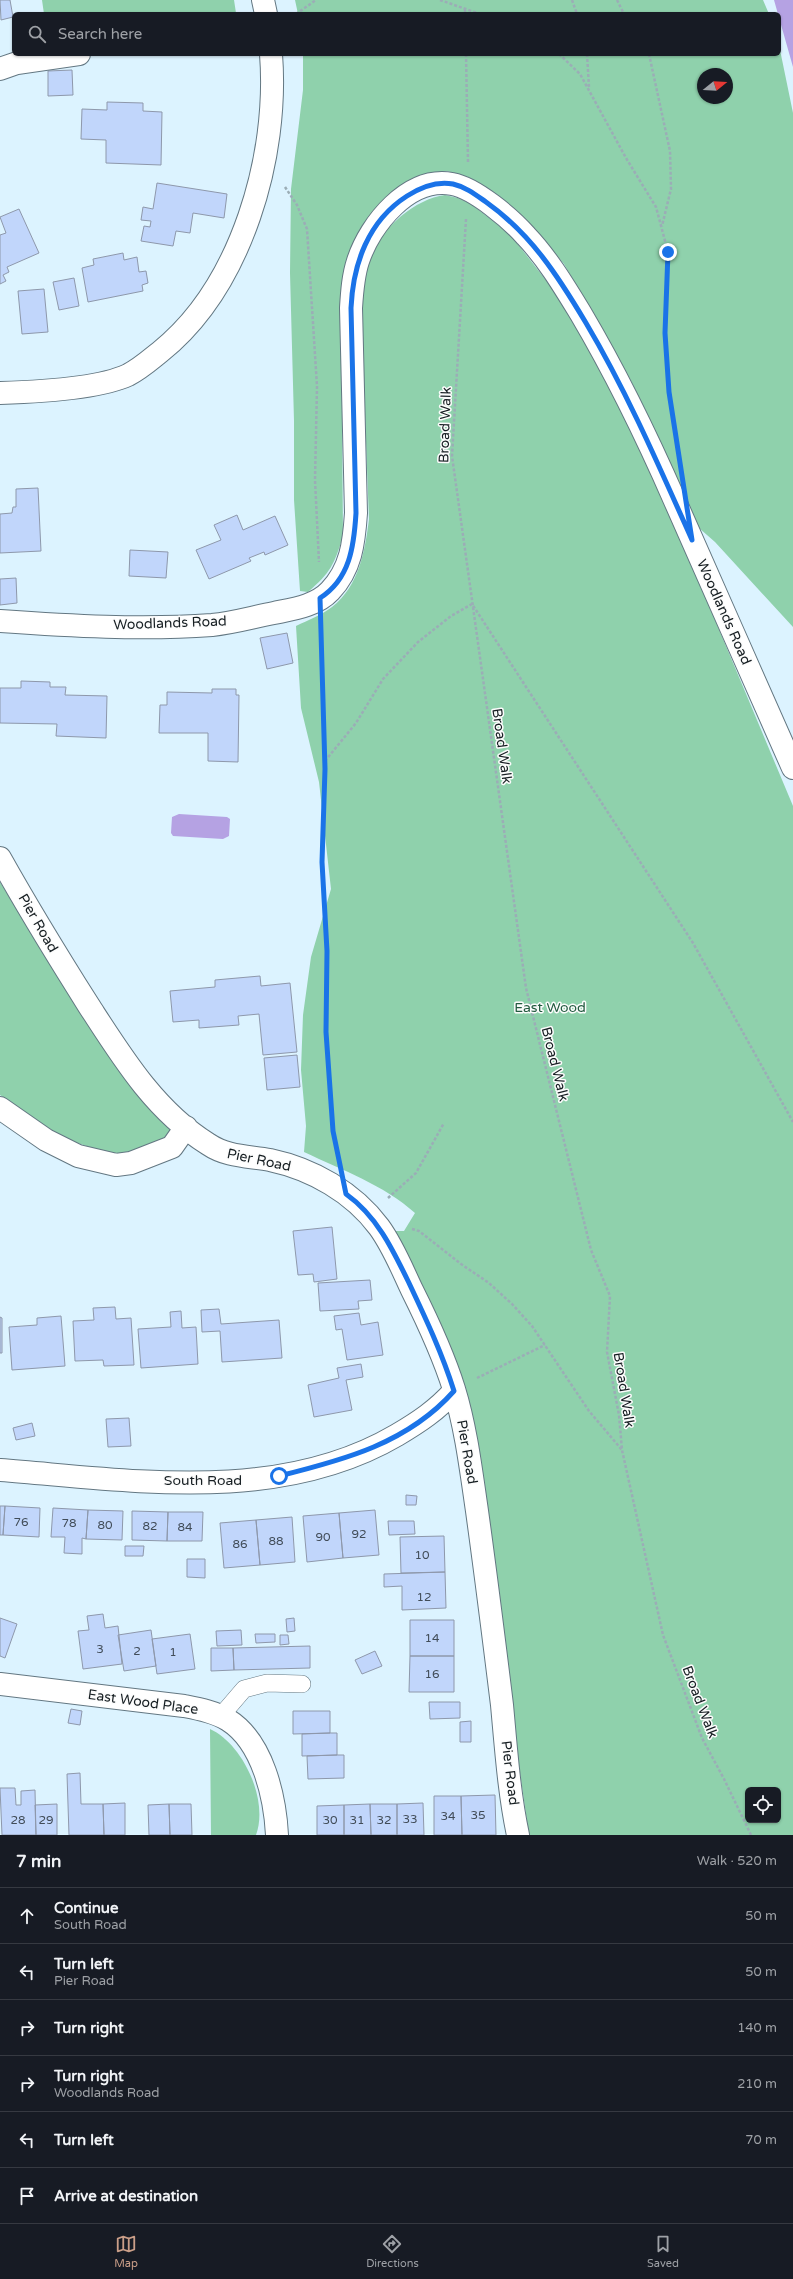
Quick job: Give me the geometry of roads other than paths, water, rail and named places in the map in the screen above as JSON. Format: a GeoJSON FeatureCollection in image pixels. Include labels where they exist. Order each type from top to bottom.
{"type":"FeatureCollection","features":[{"type":"Feature","properties":{"kind":"street"},"geometry":{"type":"LineString","coordinates":[[262,0],[265,12]]}},
{"type":"Feature","properties":{"kind":"street"},"geometry":{"type":"LineString","coordinates":[[0,69],[37,60],[65,56]]}},
{"type":"Feature","properties":{"kind":"street"},"geometry":{"type":"LineString","coordinates":[[0,393],[54,390],[119,378],[140,367],[172,342],[194,319],[216,288],[246,227],[262,173],[271,112],[273,72],[272,56]]}},
{"type":"Feature","properties":{"kind":"street","name":"Woodlands Road"},"geometry":{"type":"LineString","coordinates":[[0,621],[55,625],[173,626],[213,624],[303,606],[329,592],[340,579],[350,559],[354,542],[356,513],[351,308],[354,278],[359,259],[367,241],[380,220],[391,207],[420,188],[442,183],[454,184],[468,190],[498,211],[526,236],[562,283],[605,355],[641,425],[793,768]]}},
{"type":"Feature","properties":{"kind":"street","name":"Pier Road"},"geometry":{"type":"LineString","coordinates":[[0,858],[47,941],[121,1056],[151,1095],[186,1127],[218,1150],[230,1155],[270,1160],[301,1169],[320,1177],[346,1194],[369,1215],[380,1227],[391,1246],[431,1327],[454,1391],[470,1465],[489,1594],[518,1835]]}},
{"type":"Feature","properties":{"kind":"street"},"geometry":{"type":"LineString","coordinates":[[0,1108],[46,1140],[78,1156],[116,1165],[131,1163],[172,1147],[186,1127]]}},
{"type":"Feature","properties":{"kind":"street","name":"South Road"},"geometry":{"type":"LineString","coordinates":[[0,1470],[124,1480],[225,1483],[279,1476],[340,1462],[381,1445],[439,1408],[454,1391]]}},
{"type":"Feature","properties":{"kind":"street","name":"East Wood Place"},"geometry":{"type":"LineString","coordinates":[[0,1684],[184,1706],[220,1716],[234,1724],[245,1738],[264,1769],[272,1793],[277,1835]]}},
{"type":"Feature","properties":{"kind":"lane"},"geometry":{"type":"LineString","coordinates":[[220,1716],[244,1689],[267,1683],[302,1684]]}},
{"type":"Feature","properties":{"kind":"park label","name":"East Wood"},"geometry":{"type":"Point","coordinates":[550,1007]}}]}
